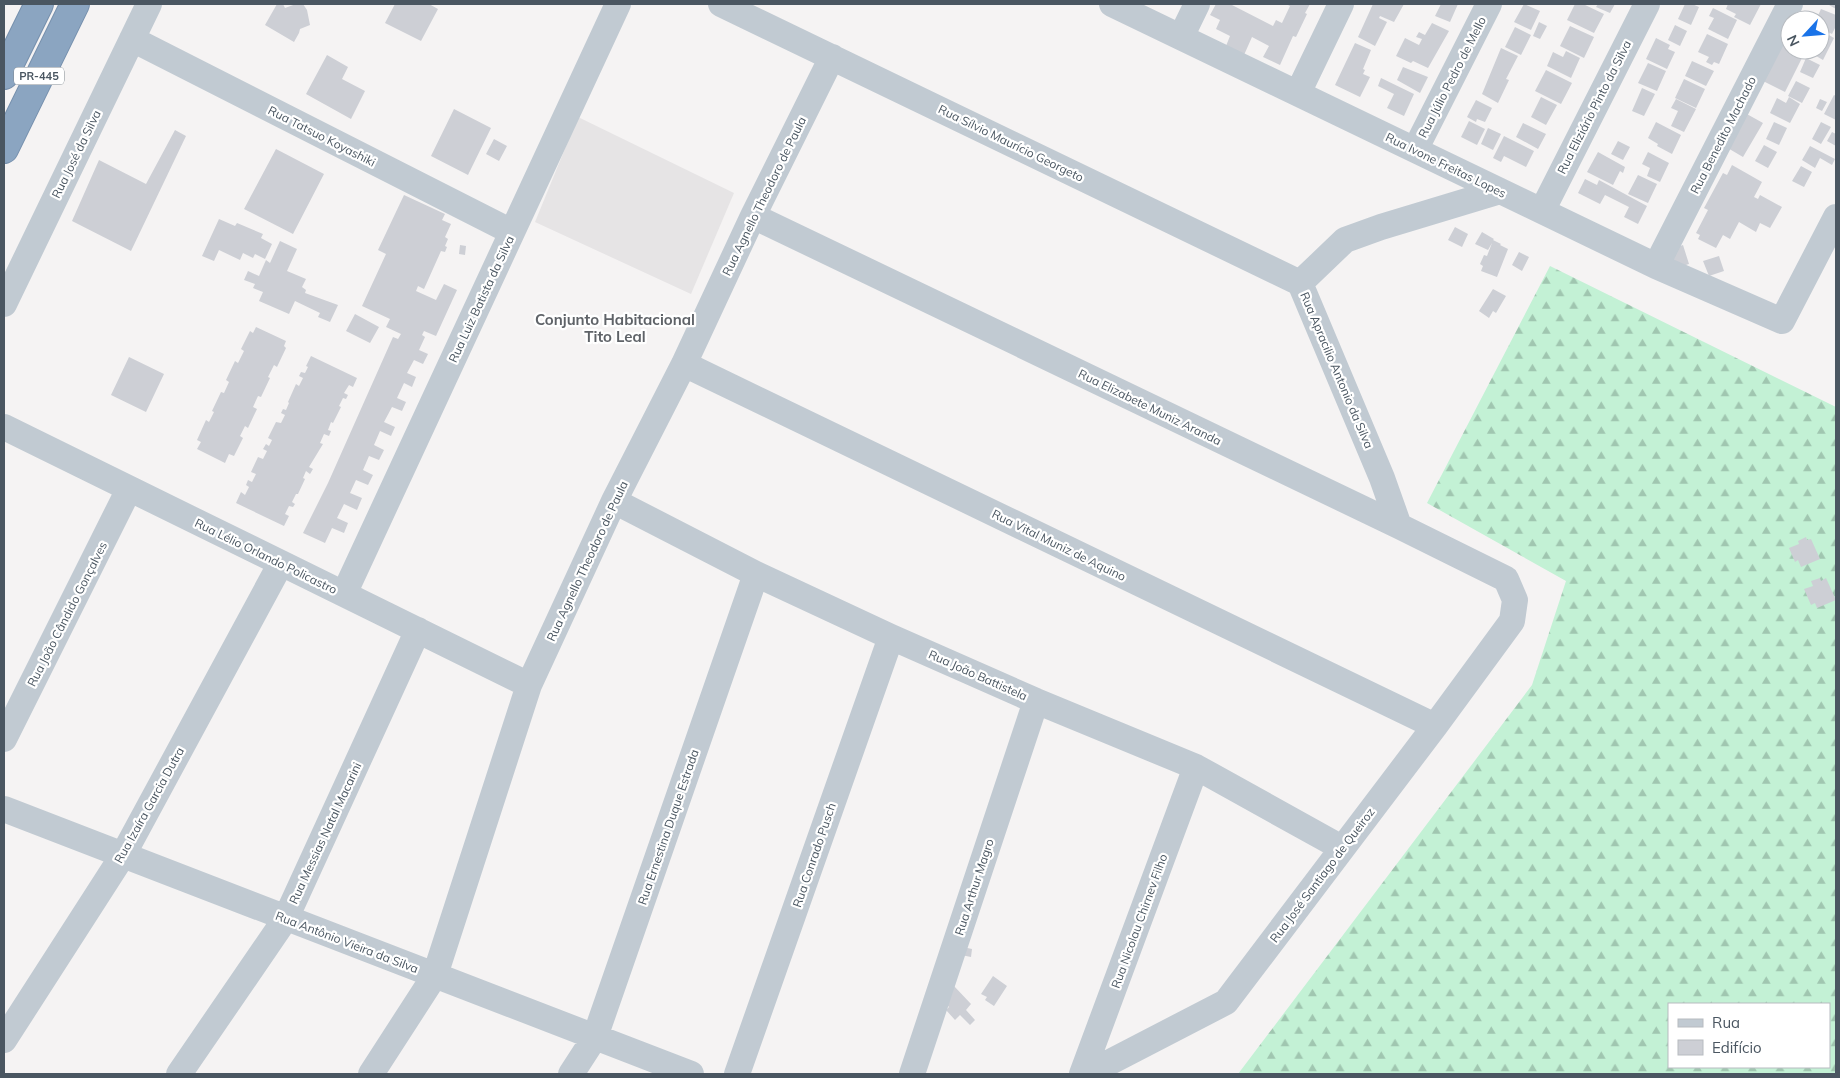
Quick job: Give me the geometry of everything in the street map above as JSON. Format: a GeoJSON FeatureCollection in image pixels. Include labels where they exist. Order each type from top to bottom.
{"type":"FeatureCollection","features":[{"type":"Feature","properties":{"kind":"highway","name":"PR-445"},"geometry":{"type":"LineString","coordinates":[[4,75],[39,4]]}},
{"type":"Feature","properties":{"kind":"highway","name":"PR-445"},"geometry":{"type":"LineString","coordinates":[[4,148],[75,4]]}},
{"type":"Feature","properties":{"kind":"street","name":"Rua José da Silva"},"geometry":{"type":"LineString","coordinates":[[4,304],[149,4]]}},
{"type":"Feature","properties":{"kind":"street","name":"Rua Luiz Batista da Silva"},"geometry":{"type":"LineString","coordinates":[[344,594],[618,4]]}},
{"type":"Feature","properties":{"kind":"street","name":"Rua Sílvio Maurício Georgeto"},"geometry":{"type":"LineString","coordinates":[[721,4],[1300,283]]}},
{"type":"Feature","properties":{"kind":"street","name":"Rua Ivone Freitas Lopes"},"geometry":{"type":"LineString","coordinates":[[1112,4],[1656,266],[1782,321],[1836,217]]}},
{"type":"Feature","properties":{"kind":"street"},"geometry":{"type":"LineString","coordinates":[[1181,37],[1197,4]]}},
{"type":"Feature","properties":{"kind":"street"},"geometry":{"type":"LineString","coordinates":[[1298,93],[1341,4]]}},
{"type":"Feature","properties":{"kind":"street","name":"Rua Júlio Pedro de Mello"},"geometry":{"type":"LineString","coordinates":[[1415,150],[1489,4]]}},
{"type":"Feature","properties":{"kind":"street","name":"Rua Eliziário Pinto da Silva"},"geometry":{"type":"LineString","coordinates":[[1542,211],[1647,4]]}},
{"type":"Feature","properties":{"kind":"street","name":"Rua Benedito Machado"},"geometry":{"type":"LineString","coordinates":[[1656,266],[1790,4]]}},
{"type":"Feature","properties":{"kind":"street","name":"Rua Tatsuo Koyashiki"},"geometry":{"type":"LineString","coordinates":[[132,39],[512,232]]}},
{"type":"Feature","properties":{"kind":"street","name":"Rua Agnello Theodoro de Paula"},"geometry":{"type":"LineString","coordinates":[[371,1074],[435,975],[529,685],[614,501],[684,364],[753,216],[832,57]]}},
{"type":"Feature","properties":{"kind":"street","name":"Rua Apracilio Antonio da Silva"},"geometry":{"type":"LineString","coordinates":[[1399,526],[1382,478],[1300,283],[1345,240],[1381,227],[1500,191]]}},
{"type":"Feature","properties":{"kind":"street","name":"Rua Elizabete Muniz Aranda"},"geometry":{"type":"LineString","coordinates":[[753,216],[1506,579],[1515,600],[1512,622]]}},
{"type":"Feature","properties":{"kind":"street","name":"Rua Vital Muniz de Aquino"},"geometry":{"type":"LineString","coordinates":[[684,364],[1435,726]]}},
{"type":"Feature","properties":{"kind":"street","name":"Rua Lélio Orlando Policastro"},"geometry":{"type":"LineString","coordinates":[[4,427],[529,685]]}},
{"type":"Feature","properties":{"kind":"street","name":"Rua João Cândido Gonçalves"},"geometry":{"type":"LineString","coordinates":[[4,739],[130,489]]}},
{"type":"Feature","properties":{"kind":"street","name":"Rua João Battistela"},"geometry":{"type":"LineString","coordinates":[[614,501],[756,574],[891,637],[1036,701],[1196,767],[1342,848]]}},
{"type":"Feature","properties":{"kind":"street","name":"Rua Izaíra Garcia Dutra"},"geometry":{"type":"LineString","coordinates":[[4,1040],[123,855],[281,563]]}},
{"type":"Feature","properties":{"kind":"street","name":"Rua Ernestina Duque Estrada"},"geometry":{"type":"LineString","coordinates":[[571,1074],[595,1037],[756,574]]}},
{"type":"Feature","properties":{"kind":"street","name":"Rua José Santiago de Queiroz"},"geometry":{"type":"LineString","coordinates":[[1087,1074],[1226,1002],[1512,622]]}},
{"type":"Feature","properties":{"kind":"street","name":"Rua Messias Natal Macarini"},"geometry":{"type":"LineString","coordinates":[[179,1074],[286,918],[418,630]]}},
{"type":"Feature","properties":{"kind":"street","name":"Rua Conrado Pusch"},"geometry":{"type":"LineString","coordinates":[[738,1074],[891,637]]}},
{"type":"Feature","properties":{"kind":"street","name":"Rua Arthur Magro"},"geometry":{"type":"LineString","coordinates":[[912,1074],[1036,701]]}},
{"type":"Feature","properties":{"kind":"street","name":"Rua Nicolau Chirnev Filho"},"geometry":{"type":"LineString","coordinates":[[1082,1074],[1196,767]]}},
{"type":"Feature","properties":{"kind":"street","name":"Rua Antônio Vieira da Silva"},"geometry":{"type":"LineString","coordinates":[[4,810],[691,1074]]}},
{"type":"Feature","properties":{"kind":"shaded area"},"geometry":{"type":"Polygon","coordinates":[[[578,117],[734,193],[691,294],[535,222],[578,117]]]}},
{"type":"Feature","properties":{"kind":"green space"},"geometry":{"type":"Polygon","coordinates":[[[1550,266],[1836,407],[1836,1074],[1238,1074],[1532,685],[1566,581],[1427,503],[1550,266]]]}},
{"type":"Feature","properties":{"kind":"building"},"geometry":{"type":"Polygon","coordinates":[[[277,4],[283,4],[285,8],[296,4],[303,4],[307,10],[310,25],[300,29],[294,42],[265,25],[277,4]]]}},
{"type":"Feature","properties":{"kind":"building"},"geometry":{"type":"Polygon","coordinates":[[[395,4],[429,4],[438,9],[421,41],[385,23],[395,4]]]}},
{"type":"Feature","properties":{"kind":"building"},"geometry":{"type":"Polygon","coordinates":[[[1216,4],[1233,4],[1273,26],[1276,20],[1282,23],[1290,6],[1286,4],[1310,4],[1296,37],[1293,36],[1280,65],[1263,57],[1269,46],[1252,37],[1244,55],[1226,46],[1230,36],[1216,29],[1220,20],[1210,15],[1216,4]]]}},
{"type":"Feature","properties":{"kind":"building"},"geometry":{"type":"Polygon","coordinates":[[[1373,4],[1404,4],[1394,22],[1380,16],[1379,18],[1387,22],[1375,46],[1358,37],[1373,4]]]}},
{"type":"Feature","properties":{"kind":"building"},"geometry":{"type":"Polygon","coordinates":[[[1441,4],[1458,4],[1450,22],[1435,16],[1441,4]]]}},
{"type":"Feature","properties":{"kind":"building"},"geometry":{"type":"Polygon","coordinates":[[[1524,4],[1540,11],[1531,30],[1514,22],[1524,4]]]}},
{"type":"Feature","properties":{"kind":"building"},"geometry":{"type":"Polygon","coordinates":[[[1575,4],[1583,4],[1604,14],[1594,33],[1567,20],[1575,4]]]}},
{"type":"Feature","properties":{"kind":"building"},"geometry":{"type":"Polygon","coordinates":[[[1598,4],[1615,4],[1610,13],[1596,7],[1598,4]]]}},
{"type":"Feature","properties":{"kind":"building"},"geometry":{"type":"Polygon","coordinates":[[[1685,4],[1699,7],[1691,25],[1678,19],[1685,4]]]}},
{"type":"Feature","properties":{"kind":"building"},"geometry":{"type":"Polygon","coordinates":[[[1728,4],[1761,4],[1750,25],[1734,17],[1736,14],[1726,9],[1728,4]]]}},
{"type":"Feature","properties":{"kind":"building"},"geometry":{"type":"Polygon","coordinates":[[[1836,4],[1836,9],[1829,5],[1836,4]]]}},
{"type":"Feature","properties":{"kind":"building"},"geometry":{"type":"Polygon","coordinates":[[[1713,8],[1737,20],[1728,39],[1708,29],[1714,18],[1709,16],[1713,8]]]}},
{"type":"Feature","properties":{"kind":"building"},"geometry":{"type":"Polygon","coordinates":[[[1830,13],[1836,15],[1836,26],[1832,34],[1830,33],[1830,13]]]}},
{"type":"Feature","properties":{"kind":"building"},"geometry":{"type":"Polygon","coordinates":[[[1539,22],[1547,26],[1540,39],[1533,36],[1539,22]]]}},
{"type":"Feature","properties":{"kind":"building"},"geometry":{"type":"Polygon","coordinates":[[[1432,23],[1449,31],[1428,68],[1396,56],[1405,38],[1419,45],[1422,39],[1416,37],[1419,32],[1425,35],[1432,23]]]}},
{"type":"Feature","properties":{"kind":"building"},"geometry":{"type":"Polygon","coordinates":[[[1675,25],[1687,31],[1680,46],[1668,40],[1675,25]]]}},
{"type":"Feature","properties":{"kind":"building"},"geometry":{"type":"Polygon","coordinates":[[[1570,26],[1594,37],[1584,58],[1560,46],[1570,26]]]}},
{"type":"Feature","properties":{"kind":"building"},"geometry":{"type":"Polygon","coordinates":[[[1515,27],[1531,35],[1521,55],[1505,47],[1515,27]]]}},
{"type":"Feature","properties":{"kind":"building"},"geometry":{"type":"Polygon","coordinates":[[[1780,33],[1780,60],[1801,60],[1785,92],[1757,78],[1780,33]]]}},
{"type":"Feature","properties":{"kind":"building"},"geometry":{"type":"Polygon","coordinates":[[[1707,34],[1728,44],[1719,64],[1714,62],[1712,65],[1706,62],[1709,57],[1698,52],[1707,34]]]}},
{"type":"Feature","properties":{"kind":"building"},"geometry":{"type":"Polygon","coordinates":[[[1830,36],[1834,38],[1830,46],[1830,36]]]}},
{"type":"Feature","properties":{"kind":"building"},"geometry":{"type":"Polygon","coordinates":[[[1656,38],[1670,45],[1668,49],[1675,52],[1667,69],[1646,59],[1656,38]]]}},
{"type":"Feature","properties":{"kind":"building"},"geometry":{"type":"Polygon","coordinates":[[[1355,43],[1371,50],[1363,69],[1365,70],[1363,74],[1370,77],[1360,97],[1335,85],[1355,43]]]}},
{"type":"Feature","properties":{"kind":"building"},"geometry":{"type":"Polygon","coordinates":[[[1501,48],[1518,56],[1506,79],[1509,80],[1498,103],[1482,94],[1501,48]]]}},
{"type":"Feature","properties":{"kind":"building"},"geometry":{"type":"Polygon","coordinates":[[[1566,51],[1580,58],[1571,78],[1547,66],[1553,52],[1563,57],[1566,51]]]}},
{"type":"Feature","properties":{"kind":"building"},"geometry":{"type":"Polygon","coordinates":[[[327,55],[348,67],[342,79],[365,91],[351,119],[306,94],[327,55]]]}},
{"type":"Feature","properties":{"kind":"building"},"geometry":{"type":"Polygon","coordinates":[[[1805,60],[1810,60],[1820,65],[1813,78],[1800,72],[1805,60]]]}},
{"type":"Feature","properties":{"kind":"building"},"geometry":{"type":"Polygon","coordinates":[[[1692,61],[1714,71],[1706,86],[1685,76],[1692,61]]]}},
{"type":"Feature","properties":{"kind":"building"},"geometry":{"type":"Polygon","coordinates":[[[1648,63],[1666,71],[1657,91],[1638,83],[1648,63]]]}},
{"type":"Feature","properties":{"kind":"building"},"geometry":{"type":"Polygon","coordinates":[[[1403,67],[1428,77],[1420,93],[1397,80],[1403,67]]]}},
{"type":"Feature","properties":{"kind":"building"},"geometry":{"type":"Polygon","coordinates":[[[1546,70],[1572,83],[1561,104],[1535,91],[1546,70]]]}},
{"type":"Feature","properties":{"kind":"building"},"geometry":{"type":"Polygon","coordinates":[[[1381,78],[1414,94],[1404,116],[1387,108],[1394,94],[1378,86],[1381,78]]]}},
{"type":"Feature","properties":{"kind":"building"},"geometry":{"type":"Polygon","coordinates":[[[1684,79],[1705,89],[1696,108],[1675,98],[1684,79]]]}},
{"type":"Feature","properties":{"kind":"building"},"geometry":{"type":"Polygon","coordinates":[[[1796,81],[1810,88],[1802,103],[1788,96],[1796,81]]]}},
{"type":"Feature","properties":{"kind":"building"},"geometry":{"type":"Polygon","coordinates":[[[1642,88],[1655,94],[1644,116],[1632,111],[1642,88]]]}},
{"type":"Feature","properties":{"kind":"building"},"geometry":{"type":"Polygon","coordinates":[[[1834,95],[1836,96],[1836,120],[1824,114],[1834,95]]]}},
{"type":"Feature","properties":{"kind":"building"},"geometry":{"type":"Polygon","coordinates":[[[1541,97],[1557,105],[1546,125],[1531,117],[1541,97]]]}},
{"type":"Feature","properties":{"kind":"building"},"geometry":{"type":"Polygon","coordinates":[[[1789,97],[1800,104],[1790,123],[1770,113],[1777,98],[1786,103],[1789,97]]]}},
{"type":"Feature","properties":{"kind":"building"},"geometry":{"type":"Polygon","coordinates":[[[1676,99],[1696,109],[1684,132],[1671,126],[1678,111],[1671,108],[1676,99]]]}},
{"type":"Feature","properties":{"kind":"building"},"geometry":{"type":"Polygon","coordinates":[[[1820,99],[1827,102],[1822,111],[1816,108],[1820,99]]]}},
{"type":"Feature","properties":{"kind":"building"},"geometry":{"type":"Polygon","coordinates":[[[1476,100],[1492,108],[1485,122],[1477,119],[1476,122],[1467,117],[1476,100]]]}},
{"type":"Feature","properties":{"kind":"building"},"geometry":{"type":"Polygon","coordinates":[[[454,109],[491,128],[468,175],[431,156],[454,109]]]}},
{"type":"Feature","properties":{"kind":"building"},"geometry":{"type":"Polygon","coordinates":[[[1745,113],[1763,123],[1743,157],[1726,147],[1745,113]]]}},
{"type":"Feature","properties":{"kind":"building"},"geometry":{"type":"Polygon","coordinates":[[[1469,121],[1485,129],[1477,145],[1461,137],[1469,121]]]}},
{"type":"Feature","properties":{"kind":"building"},"geometry":{"type":"Polygon","coordinates":[[[1656,122],[1681,135],[1672,154],[1657,146],[1658,144],[1648,138],[1656,122]]]}},
{"type":"Feature","properties":{"kind":"building"},"geometry":{"type":"Polygon","coordinates":[[[1774,122],[1787,128],[1779,145],[1766,139],[1774,122]]]}},
{"type":"Feature","properties":{"kind":"building"},"geometry":{"type":"Polygon","coordinates":[[[1821,122],[1831,127],[1821,144],[1812,139],[1821,122]]]}},
{"type":"Feature","properties":{"kind":"building"},"geometry":{"type":"Polygon","coordinates":[[[1523,123],[1546,134],[1538,149],[1516,137],[1523,123]]]}},
{"type":"Feature","properties":{"kind":"building"},"geometry":{"type":"Polygon","coordinates":[[[1488,128],[1501,134],[1493,150],[1481,144],[1488,128]]]}},
{"type":"Feature","properties":{"kind":"building"},"geometry":{"type":"Polygon","coordinates":[[[175,130],[186,136],[131,251],[72,221],[99,160],[146,184],[175,130]]]}},
{"type":"Feature","properties":{"kind":"building"},"geometry":{"type":"Polygon","coordinates":[[[1832,132],[1836,134],[1836,146],[1827,141],[1832,132]]]}},
{"type":"Feature","properties":{"kind":"building"},"geometry":{"type":"Polygon","coordinates":[[[1504,136],[1534,151],[1526,167],[1504,156],[1501,162],[1493,158],[1504,136]]]}},
{"type":"Feature","properties":{"kind":"building"},"geometry":{"type":"Polygon","coordinates":[[[494,139],[507,146],[499,161],[486,154],[494,139]]]}},
{"type":"Feature","properties":{"kind":"building"},"geometry":{"type":"Polygon","coordinates":[[[1618,141],[1630,147],[1623,160],[1611,154],[1618,141]]]}},
{"type":"Feature","properties":{"kind":"building"},"geometry":{"type":"Polygon","coordinates":[[[1764,145],[1777,152],[1768,168],[1755,161],[1764,145]]]}},
{"type":"Feature","properties":{"kind":"building"},"geometry":{"type":"Polygon","coordinates":[[[1810,146],[1835,159],[1832,165],[1820,158],[1815,168],[1802,160],[1810,146]]]}},
{"type":"Feature","properties":{"kind":"building"},"geometry":{"type":"Polygon","coordinates":[[[276,149],[324,174],[293,234],[244,209],[276,149]]]}},
{"type":"Feature","properties":{"kind":"building"},"geometry":{"type":"Polygon","coordinates":[[[1598,152],[1625,167],[1623,173],[1620,171],[1613,185],[1587,172],[1598,152]]]}},
{"type":"Feature","properties":{"kind":"building"},"geometry":{"type":"Polygon","coordinates":[[[1648,152],[1669,163],[1660,182],[1647,176],[1650,168],[1642,164],[1648,152]]]}},
{"type":"Feature","properties":{"kind":"building"},"geometry":{"type":"Polygon","coordinates":[[[1732,165],[1762,182],[1754,197],[1758,199],[1760,195],[1782,207],[1770,228],[1760,223],[1756,232],[1739,222],[1730,239],[1723,235],[1716,248],[1698,239],[1700,235],[1696,233],[1708,210],[1704,208],[1723,173],[1727,175],[1732,165]]]}},
{"type":"Feature","properties":{"kind":"building"},"geometry":{"type":"Polygon","coordinates":[[[1801,166],[1812,172],[1804,187],[1792,181],[1801,166]]]}},
{"type":"Feature","properties":{"kind":"building"},"geometry":{"type":"Polygon","coordinates":[[[1638,175],[1657,184],[1648,203],[1628,194],[1638,175]]]}},
{"type":"Feature","properties":{"kind":"building"},"geometry":{"type":"Polygon","coordinates":[[[1585,179],[1597,185],[1599,180],[1647,206],[1638,224],[1624,217],[1629,207],[1605,195],[1600,204],[1578,193],[1585,179]]]}},
{"type":"Feature","properties":{"kind":"building"},"geometry":{"type":"Polygon","coordinates":[[[404,195],[445,214],[442,220],[451,224],[445,237],[448,239],[445,252],[441,251],[424,289],[418,286],[416,291],[436,300],[444,284],[457,290],[436,336],[424,331],[422,335],[425,337],[419,350],[428,354],[423,364],[414,360],[407,373],[416,377],[412,387],[404,383],[397,398],[406,402],[402,411],[392,407],[384,422],[395,427],[391,436],[380,431],[374,445],[384,450],[379,460],[369,456],[363,470],[373,475],[368,485],[356,480],[350,493],[362,498],[357,510],[344,504],[337,518],[348,523],[344,533],[332,528],[325,543],[303,533],[328,483],[393,337],[398,339],[401,334],[386,327],[390,319],[362,306],[386,254],[378,250],[404,195]]]}},
{"type":"Feature","properties":{"kind":"building"},"geometry":{"type":"Polygon","coordinates":[[[219,219],[235,226],[237,223],[263,234],[261,238],[272,244],[265,259],[255,254],[253,258],[243,253],[240,260],[219,250],[214,261],[202,256],[219,219]]]}},
{"type":"Feature","properties":{"kind":"building"},"geometry":{"type":"Polygon","coordinates":[[[1455,227],[1468,234],[1462,247],[1448,240],[1455,227]]]}},
{"type":"Feature","properties":{"kind":"building"},"geometry":{"type":"Polygon","coordinates":[[[1482,232],[1508,249],[1497,277],[1481,271],[1483,266],[1480,264],[1484,255],[1487,256],[1492,243],[1488,250],[1475,244],[1482,232]]]}},
{"type":"Feature","properties":{"kind":"building"},"geometry":{"type":"Polygon","coordinates":[[[280,241],[297,249],[287,271],[306,279],[302,287],[306,290],[305,293],[338,305],[330,322],[318,317],[320,313],[295,301],[289,314],[259,301],[263,292],[253,288],[255,284],[244,280],[248,271],[259,276],[266,260],[270,263],[280,241]]]}},
{"type":"Feature","properties":{"kind":"building"},"geometry":{"type":"Polygon","coordinates":[[[460,245],[466,246],[465,255],[459,254],[460,245]]]}},
{"type":"Feature","properties":{"kind":"building"},"geometry":{"type":"Polygon","coordinates":[[[1683,245],[1689,264],[1673,269],[1666,251],[1683,245]]]}},
{"type":"Feature","properties":{"kind":"building"},"geometry":{"type":"Polygon","coordinates":[[[1519,252],[1529,257],[1522,271],[1512,265],[1519,252]]]}},
{"type":"Feature","properties":{"kind":"building"},"geometry":{"type":"Polygon","coordinates":[[[1719,256],[1724,271],[1709,276],[1703,261],[1719,256]]]}},
{"type":"Feature","properties":{"kind":"building"},"geometry":{"type":"Polygon","coordinates":[[[1493,289],[1506,296],[1496,313],[1493,311],[1489,318],[1479,311],[1493,289]]]}},
{"type":"Feature","properties":{"kind":"building"},"geometry":{"type":"Polygon","coordinates":[[[355,314],[379,327],[370,343],[346,331],[355,314]]]}},
{"type":"Feature","properties":{"kind":"building"},"geometry":{"type":"Polygon","coordinates":[[[256,327],[286,341],[284,346],[286,348],[277,367],[274,365],[261,397],[258,396],[253,407],[257,409],[248,428],[245,426],[240,436],[243,438],[234,456],[229,454],[225,463],[197,449],[201,442],[197,440],[206,420],[209,422],[214,412],[212,411],[221,392],[224,393],[229,382],[226,380],[235,361],[238,363],[244,351],[241,349],[250,331],[253,333],[256,327]]]}},
{"type":"Feature","properties":{"kind":"building"},"geometry":{"type":"Polygon","coordinates":[[[311,356],[357,378],[353,387],[349,385],[344,393],[348,395],[346,399],[343,398],[333,423],[331,422],[328,430],[331,431],[329,436],[324,434],[320,443],[323,444],[309,467],[313,469],[310,474],[306,471],[303,478],[305,479],[292,502],[295,504],[293,507],[289,506],[285,514],[289,516],[284,526],[236,503],[241,492],[245,495],[249,487],[246,485],[248,480],[252,482],[256,474],[251,472],[258,457],[263,459],[267,451],[263,449],[266,444],[269,446],[272,440],[268,438],[276,422],[281,423],[285,415],[281,413],[283,409],[286,410],[296,384],[299,386],[303,378],[299,376],[301,372],[305,373],[311,356]]]}},
{"type":"Feature","properties":{"kind":"building"},"geometry":{"type":"Polygon","coordinates":[[[129,357],[164,374],[146,412],[111,395],[129,357]]]}},
{"type":"Feature","properties":{"kind":"building"},"geometry":{"type":"Polygon","coordinates":[[[1806,537],[1807,540],[1811,539],[1820,559],[1801,567],[1798,560],[1795,562],[1789,548],[1799,544],[1798,541],[1806,537]]]}},
{"type":"Feature","properties":{"kind":"building"},"geometry":{"type":"Polygon","coordinates":[[[1820,578],[1821,581],[1826,578],[1836,600],[1817,608],[1815,603],[1811,605],[1804,589],[1813,586],[1811,581],[1820,578]]]}},
{"type":"Feature","properties":{"kind":"building"},"geometry":{"type":"Polygon","coordinates":[[[963,947],[972,949],[971,957],[961,955],[963,947]]]}},
{"type":"Feature","properties":{"kind":"building"},"geometry":{"type":"Polygon","coordinates":[[[993,976],[1007,986],[994,1006],[985,1000],[987,997],[981,994],[993,976]]]}},
{"type":"Feature","properties":{"kind":"building"},"geometry":{"type":"Polygon","coordinates":[[[954,986],[971,1004],[966,1010],[975,1020],[970,1025],[960,1015],[955,1020],[946,1010],[949,1007],[941,998],[954,986]]]}},
{"type":"Feature","properties":{"kind":"district","name":"Conjunto Habitacional Tito Leal"},"geometry":{"type":"Point","coordinates":[615,328]}}]}
